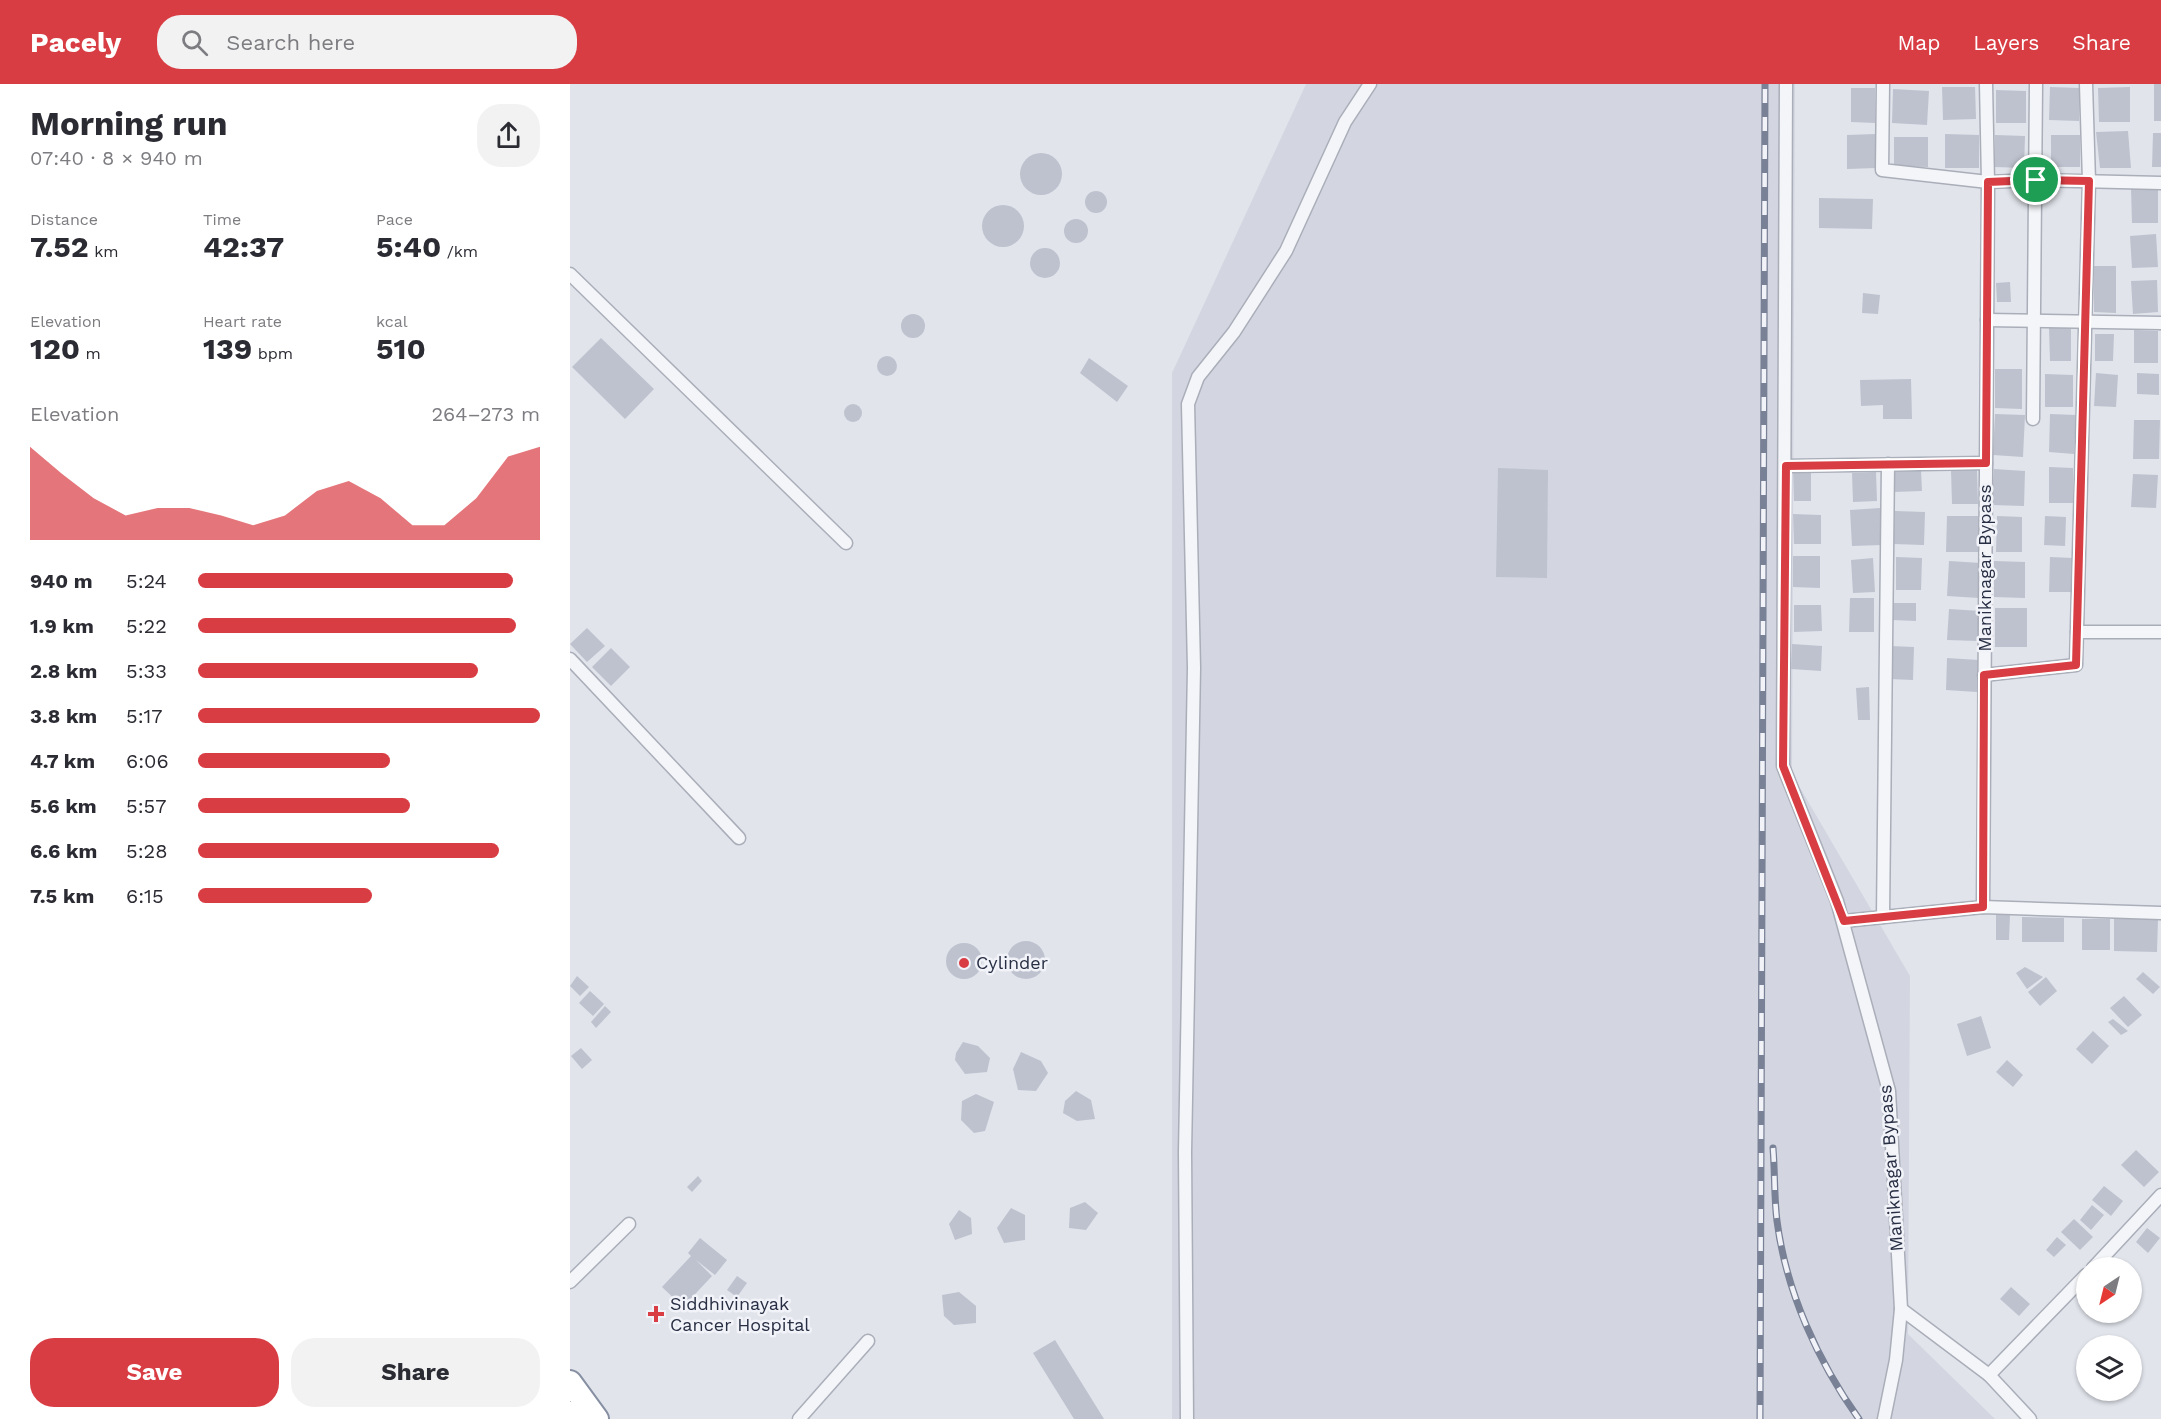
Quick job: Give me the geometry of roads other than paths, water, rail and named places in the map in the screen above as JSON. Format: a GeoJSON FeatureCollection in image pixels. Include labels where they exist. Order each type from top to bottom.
{"type":"FeatureCollection","features":[{"type":"Feature","properties":{"kind":"highway"},"geometry":{"type":"LineString","coordinates":[[570,1382],[597,1419]]}},
{"type":"Feature","properties":{"kind":"highway"},"geometry":{"type":"LineString","coordinates":[[570,1413],[575,1419]]}},
{"type":"Feature","properties":{"kind":"street"},"geometry":{"type":"LineString","coordinates":[[1187,1419],[1185,1152],[1194,668],[1188,404],[1198,377],[1234,332],[1286,251],[1345,122],[1371,84]]}},
{"type":"Feature","properties":{"kind":"street","name":"Maniknagar Bypass"},"geometry":{"type":"LineString","coordinates":[[1786,84],[1783,766],[1844,921],[1889,1091],[1901,1309],[1896,1360],[1884,1419]]}},
{"type":"Feature","properties":{"kind":"street"},"geometry":{"type":"LineString","coordinates":[[1883,84],[1882,170],[1988,182],[2036,180],[2161,183]]}},
{"type":"Feature","properties":{"kind":"street","name":"Maniknagar Bypass"},"geometry":{"type":"LineString","coordinates":[[1983,907],[1988,182],[1986,84]]}},
{"type":"Feature","properties":{"kind":"street"},"geometry":{"type":"LineString","coordinates":[[2033,419],[2036,84]]}},
{"type":"Feature","properties":{"kind":"street"},"geometry":{"type":"LineString","coordinates":[[1984,675],[2076,665],[2089,181],[2086,84]]}},
{"type":"Feature","properties":{"kind":"street"},"geometry":{"type":"LineString","coordinates":[[570,274],[846,543]]}},
{"type":"Feature","properties":{"kind":"street"},"geometry":{"type":"LineString","coordinates":[[1987,320],[2161,323]]}},
{"type":"Feature","properties":{"kind":"street"},"geometry":{"type":"LineString","coordinates":[[1786,466],[1986,463]]}},
{"type":"Feature","properties":{"kind":"street"},"geometry":{"type":"LineString","coordinates":[[1883,917],[1888,464]]}},
{"type":"Feature","properties":{"kind":"street"},"geometry":{"type":"LineString","coordinates":[[2077,632],[2161,633]]}},
{"type":"Feature","properties":{"kind":"street"},"geometry":{"type":"LineString","coordinates":[[570,659],[739,838]]}},
{"type":"Feature","properties":{"kind":"street"},"geometry":{"type":"LineString","coordinates":[[1844,921],[1983,907],[2161,913]]}},
{"type":"Feature","properties":{"kind":"street"},"geometry":{"type":"LineString","coordinates":[[2104,1257],[2161,1195]]}},
{"type":"Feature","properties":{"kind":"street"},"geometry":{"type":"LineString","coordinates":[[570,1282],[629,1224]]}},
{"type":"Feature","properties":{"kind":"street"},"geometry":{"type":"LineString","coordinates":[[1989,1376],[2076,1285]]}},
{"type":"Feature","properties":{"kind":"street"},"geometry":{"type":"LineString","coordinates":[[1901,1309],[1989,1376],[2030,1419]]}},
{"type":"Feature","properties":{"kind":"street"},"geometry":{"type":"LineString","coordinates":[[799,1419],[868,1341]]}},
{"type":"Feature","properties":{"kind":"railway"},"geometry":{"type":"LineString","coordinates":[[1760,1419],[1765,84]]}},
{"type":"Feature","properties":{"kind":"railway"},"geometry":{"type":"LineString","coordinates":[[1773,1148],[1777,1221],[1781,1247],[1796,1299],[1817,1350],[1859,1419]]}},
{"type":"Feature","properties":{"kind":"place","name":"Cylinder"},"geometry":{"type":"Point","coordinates":[964,963]}},
{"type":"Feature","properties":{"kind":"place","name":"Siddhivinayak Cancer Hospital"},"geometry":{"type":"Point","coordinates":[656,1314]}}]}
